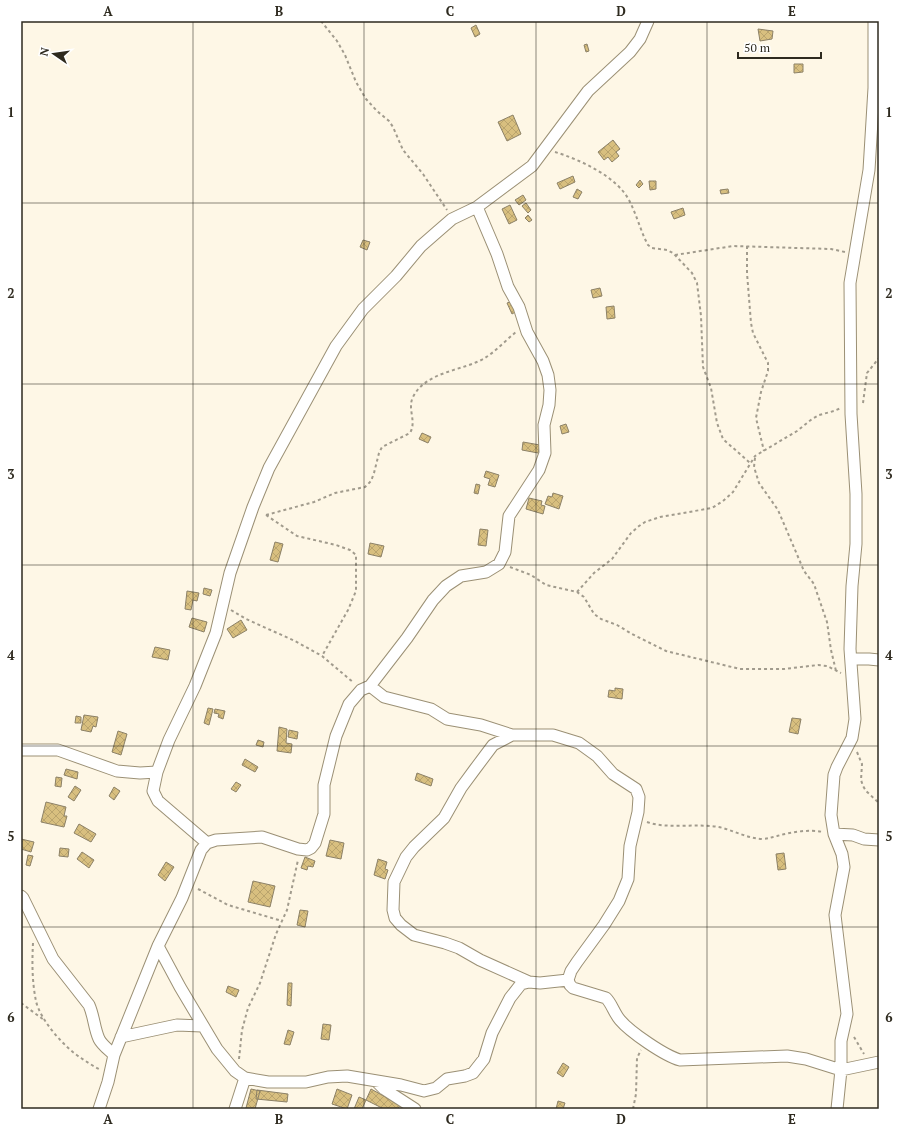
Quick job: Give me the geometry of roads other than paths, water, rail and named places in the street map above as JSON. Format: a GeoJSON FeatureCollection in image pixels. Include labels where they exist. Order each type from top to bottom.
{"type":"FeatureCollection","features":[{"type":"Feature","properties":{"kind":"street"},"geometry":{"type":"LineString","coordinates":[[206,843],[158,801],[153,791],[157,772],[169,740],[195,686],[216,633],[230,573],[269,468],[336,346],[363,309],[396,276],[421,246],[452,220],[477,207],[532,166],[588,91],[630,52],[640,39],[648,21]]}},
{"type":"Feature","properties":{"kind":"street"},"geometry":{"type":"LineString","coordinates":[[838,1109],[841,1070],[841,1041],[847,1014],[835,915],[844,867],[842,854],[834,834],[831,816],[834,775],[852,738],[855,718],[851,660],[852,586],[856,544],[856,494],[850,399],[850,283],[869,170],[874,88],[874,21]]}},
{"type":"Feature","properties":{"kind":"street"},"geometry":{"type":"LineString","coordinates":[[99,1109],[110,1075],[114,1055],[158,946],[188,883],[201,850],[206,843],[216,840],[262,837],[301,849],[307,850],[311,848],[315,843],[324,814],[324,785],[336,736],[349,704],[366,688],[407,638],[433,600],[446,586],[461,576],[486,572],[499,564],[505,552],[509,516],[539,470],[545,453],[544,424],[549,405],[550,390],[548,375],[543,360],[525,325],[519,307],[508,287],[497,254],[477,207]]}},
{"type":"Feature","properties":{"kind":"street"},"geometry":{"type":"LineString","coordinates":[[851,660],[869,658],[879,660]]}},
{"type":"Feature","properties":{"kind":"street"},"geometry":{"type":"LineString","coordinates":[[366,688],[384,697],[430,709],[447,719],[481,725],[512,735],[553,735],[579,744],[597,756],[613,774],[636,789],[639,797],[630,846],[628,879],[619,901],[604,925],[571,971],[568,980],[573,988],[606,998],[610,1002],[616,1015],[628,1029],[669,1056],[680,1060],[787,1056],[806,1059],[841,1070],[877,1063]]}},
{"type":"Feature","properties":{"kind":"street"},"geometry":{"type":"LineString","coordinates":[[512,735],[494,745],[470,775],[437,827],[414,847],[406,857],[394,882],[393,910],[395,918],[414,935],[459,948],[480,960],[529,982],[540,983],[568,980]]}},
{"type":"Feature","properties":{"kind":"street"},"geometry":{"type":"LineString","coordinates":[[21,750],[58,750],[116,771],[140,773],[157,772]]}},
{"type":"Feature","properties":{"kind":"street"},"geometry":{"type":"LineString","coordinates":[[834,834],[853,835],[864,839],[879,840]]}},
{"type":"Feature","properties":{"kind":"street"},"geometry":{"type":"LineString","coordinates":[[21,896],[24,898],[53,959],[89,1005],[93,1013],[99,1040],[114,1055]]}},
{"type":"Feature","properties":{"kind":"street"},"geometry":{"type":"LineString","coordinates":[[158,946],[202,1026],[217,1049],[235,1071],[242,1076],[268,1082],[306,1082],[328,1077],[347,1076],[424,1091],[436,1088],[447,1079],[473,1073],[484,1059],[492,1033],[510,998],[521,984],[529,982]]}},
{"type":"Feature","properties":{"kind":"street"},"geometry":{"type":"LineString","coordinates":[[122,1037],[177,1025],[202,1026]]}},
{"type":"Feature","properties":{"kind":"street"},"geometry":{"type":"LineString","coordinates":[[236,1109],[242,1076]]}},
{"type":"Feature","properties":{"kind":"street"},"geometry":{"type":"LineString","coordinates":[[376,1081],[384,1090],[415,1109]]}}]}
